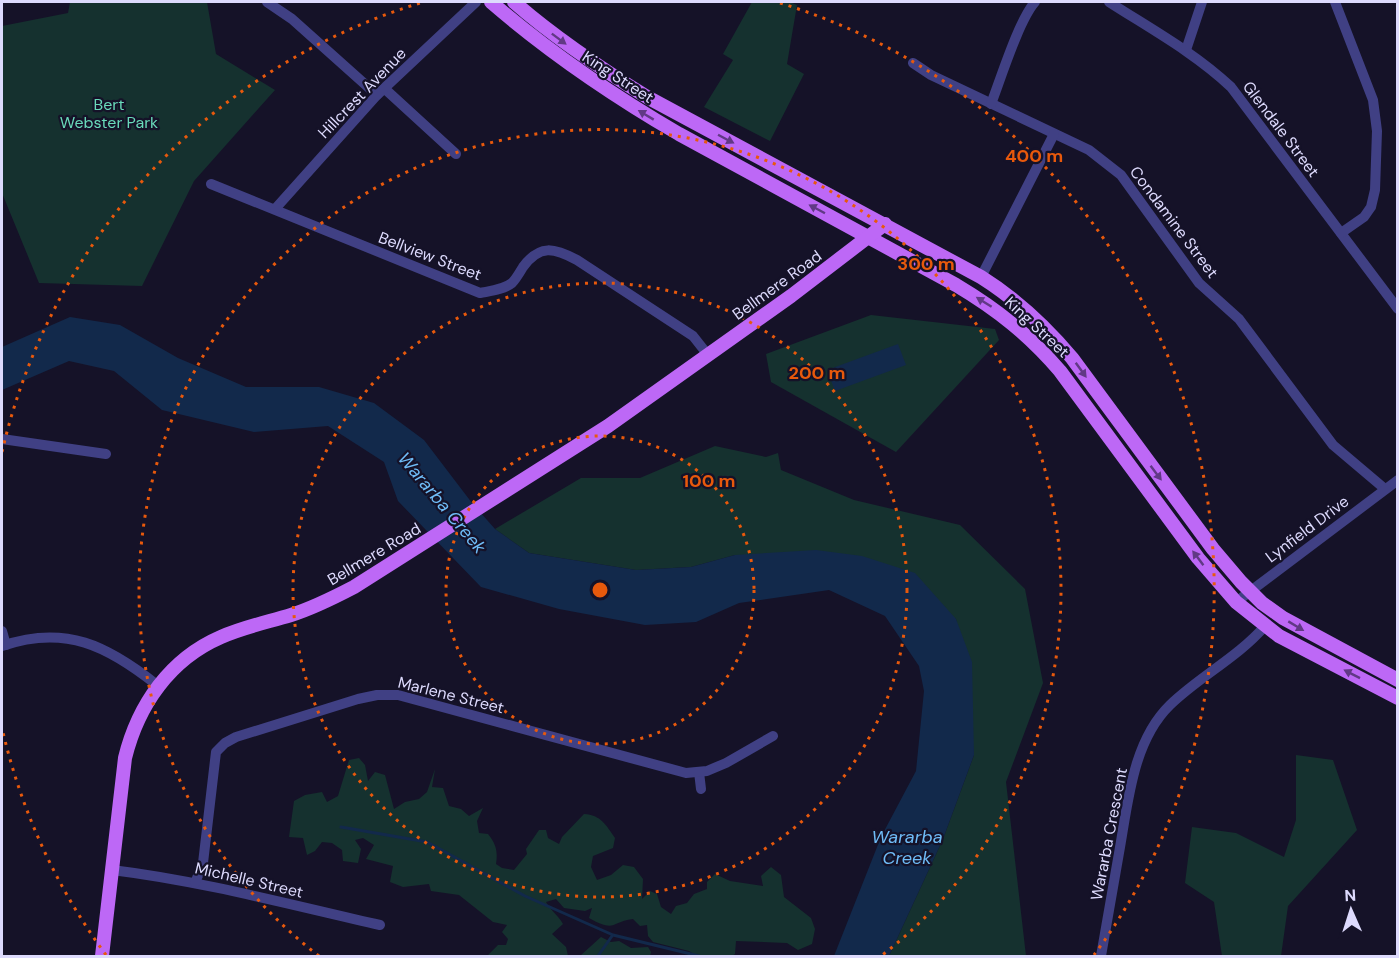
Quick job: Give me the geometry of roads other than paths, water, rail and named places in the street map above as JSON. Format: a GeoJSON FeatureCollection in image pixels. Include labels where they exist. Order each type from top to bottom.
{"type":"FeatureCollection","features":[{"type":"Feature","properties":{"kind":"main road","name":"King Street"},"geometry":{"type":"LineString","coordinates":[[491,2],[571,65],[635,108],[956,285],[1007,319],[1041,349],[1060,371],[1198,558],[1236,602],[1265,626],[1306,651],[1398,698]]}},
{"type":"Feature","properties":{"kind":"main road","name":"King Street"},"geometry":{"type":"LineString","coordinates":[[514,2],[568,45],[647,97],[981,277],[1012,298],[1049,331],[1072,358],[1213,549],[1250,591],[1274,613],[1305,632],[1398,680]]}},
{"type":"Feature","properties":{"kind":"main road","name":"Bellmere Road"},"geometry":{"type":"LineString","coordinates":[[102,957],[125,758],[130,738],[140,714],[158,685],[190,655],[220,637],[320,605],[354,587],[608,426],[885,225]]}},
{"type":"Feature","properties":{"kind":"main road"},"geometry":{"type":"LineString","coordinates":[[1108,436],[1121,426]]}},
{"type":"Feature","properties":{"kind":"street"},"geometry":{"type":"LineString","coordinates":[[267,2],[292,19],[456,154]]}},
{"type":"Feature","properties":{"kind":"street","name":"Hillcrest Avenue"},"geometry":{"type":"LineString","coordinates":[[275,209],[381,92],[476,2]]}},
{"type":"Feature","properties":{"kind":"street","name":"Glendale Street"},"geometry":{"type":"LineString","coordinates":[[1109,2],[1185,50],[1212,69],[1231,87],[1398,309]]}},
{"type":"Feature","properties":{"kind":"street"},"geometry":{"type":"LineString","coordinates":[[1185,50],[1202,2]]}},
{"type":"Feature","properties":{"kind":"street"},"geometry":{"type":"LineString","coordinates":[[1335,2],[1373,100],[1377,131],[1375,190],[1371,207],[1364,217],[1341,233]]}},
{"type":"Feature","properties":{"kind":"street"},"geometry":{"type":"LineString","coordinates":[[992,104],[1030,3]]}},
{"type":"Feature","properties":{"kind":"street","name":"Condamine Street"},"geometry":{"type":"LineString","coordinates":[[913,63],[931,75],[1089,150],[1121,175],[1199,283],[1239,319],[1333,445],[1385,489]]}},
{"type":"Feature","properties":{"kind":"street"},"geometry":{"type":"LineString","coordinates":[[981,277],[1054,134]]}},
{"type":"Feature","properties":{"kind":"street","name":"Bellview Street"},"geometry":{"type":"LineString","coordinates":[[211,184],[480,293],[496,290],[512,283],[530,257],[542,250],[554,249],[577,260],[693,336],[708,355]]}},
{"type":"Feature","properties":{"kind":"street"},"geometry":{"type":"LineString","coordinates":[[2,439],[106,454]]}},
{"type":"Feature","properties":{"kind":"street","name":"Lynfield Drive"},"geometry":{"type":"LineString","coordinates":[[1236,602],[1398,480]]}},
{"type":"Feature","properties":{"kind":"street","name":"Wararba Crescent"},"geometry":{"type":"LineString","coordinates":[[1101,957],[1131,789],[1141,753],[1153,728],[1170,705],[1243,649],[1265,626]]}},
{"type":"Feature","properties":{"kind":"street"},"geometry":{"type":"LineString","coordinates":[[2,630],[4,646],[34,639],[61,638],[85,642],[113,653],[158,685]]}},
{"type":"Feature","properties":{"kind":"street","name":"Marlene Street"},"geometry":{"type":"LineString","coordinates":[[195,883],[203,863],[216,752],[236,737],[377,695],[398,695],[686,773],[708,771],[773,736]]}},
{"type":"Feature","properties":{"kind":"street"},"geometry":{"type":"LineString","coordinates":[[699,772],[701,789]]}},
{"type":"Feature","properties":{"kind":"street","name":"Michelle Street"},"geometry":{"type":"LineString","coordinates":[[112,870],[195,883],[380,925]]}},
{"type":"Feature","properties":{"kind":"water","name":"Wararba Creek"},"geometry":{"type":"Polygon","coordinates":[[[70,317],[120,325],[178,358],[246,387],[319,387],[374,403],[424,440],[495,529],[529,553],[636,570],[691,567],[735,555],[816,550],[862,556],[915,573],[956,619],[972,662],[974,755],[943,839],[889,956],[834,956],[881,837],[916,771],[924,691],[919,666],[885,616],[829,590],[739,603],[696,622],[645,625],[559,609],[481,587],[398,501],[384,462],[328,426],[254,432],[162,410],[114,371],[69,361],[2,390],[2,347],[70,317]]]}},
{"type":"Feature","properties":{"kind":"water"},"geometry":{"type":"Polygon","coordinates":[[[898,344],[906,365],[835,391],[827,370],[898,344]]]}},
{"type":"Feature","properties":{"kind":"waterway"},"geometry":{"type":"LineString","coordinates":[[341,827],[427,842],[525,896],[613,935],[699,956]]}},
{"type":"Feature","properties":{"kind":"waterway"},"geometry":{"type":"LineString","coordinates":[[598,956],[612,936]]}},
{"type":"Feature","properties":{"kind":"park label","name":"Bert Webster Park"},"geometry":{"type":"Point","coordinates":[109,113]}}]}
